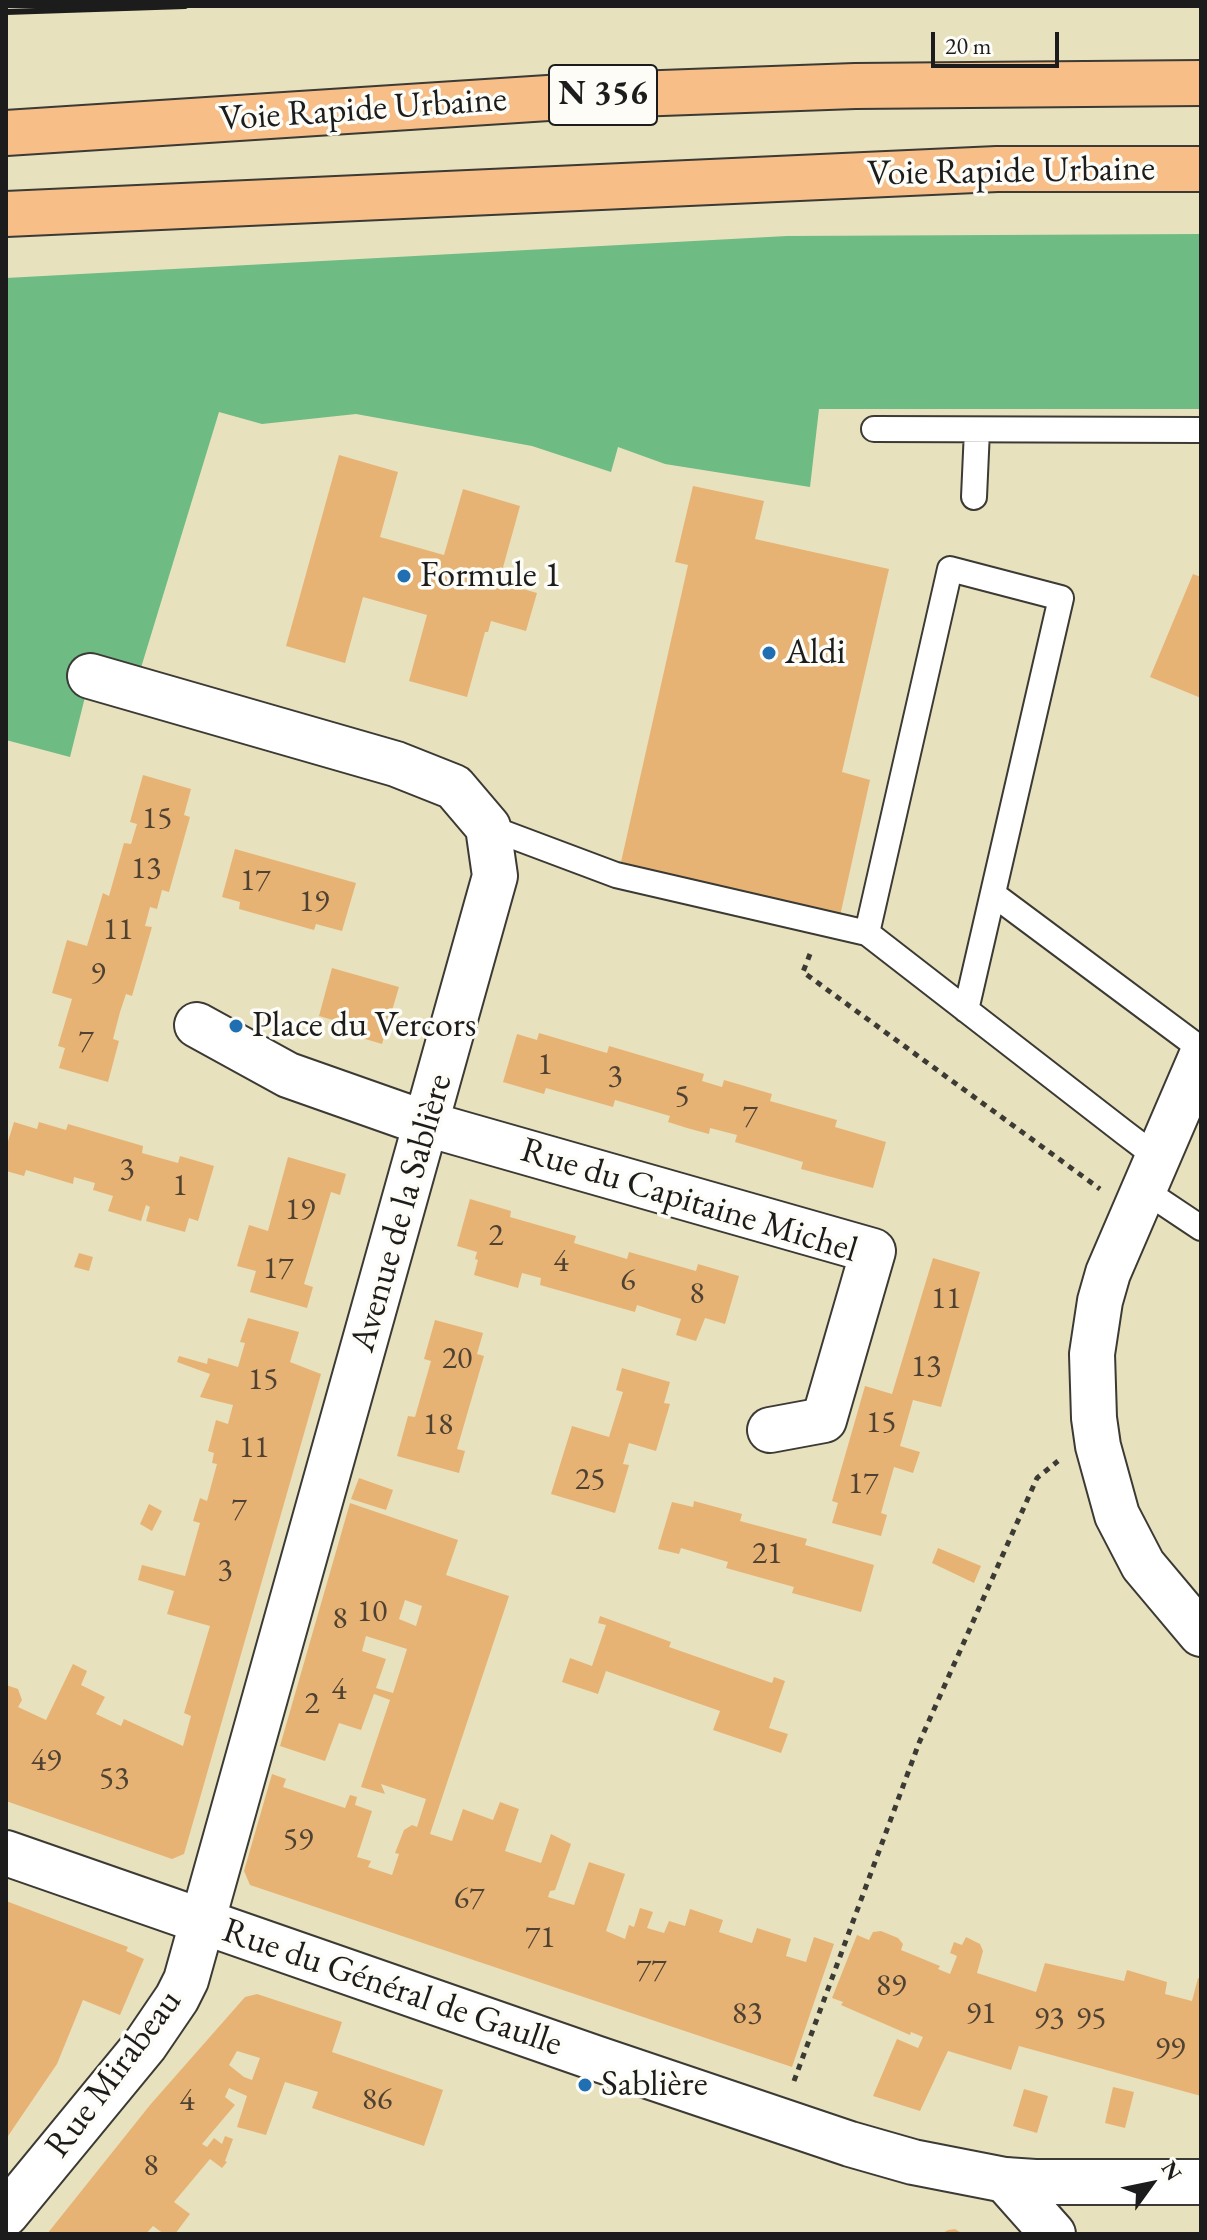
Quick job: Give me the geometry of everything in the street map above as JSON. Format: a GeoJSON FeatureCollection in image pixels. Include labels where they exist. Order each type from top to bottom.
{"type":"FeatureCollection","features":[{"type":"Feature","properties":{"kind":"highway","name":"Voie Rapide Urbaine"},"geometry":{"type":"LineString","coordinates":[[6,133],[579,96],[855,86],[1201,83]]}},
{"type":"Feature","properties":{"kind":"highway","name":"Voie Rapide Urbaine"},"geometry":{"type":"LineString","coordinates":[[6,214],[997,169],[1201,169]]}},
{"type":"Feature","properties":{"kind":"street"},"geometry":{"type":"LineString","coordinates":[[90,676],[396,764],[454,787],[488,827]]}},
{"type":"Feature","properties":{"kind":"street","name":"Avenue de la Sablière"},"geometry":{"type":"LineString","coordinates":[[201,1922],[495,876],[488,827]]}},
{"type":"Feature","properties":{"kind":"street"},"geometry":{"type":"LineString","coordinates":[[197,1025],[288,1075],[427,1124]]}},
{"type":"Feature","properties":{"kind":"street"},"geometry":{"type":"LineString","coordinates":[[1201,1057],[1108,1273],[1095,1326],[1093,1378],[1098,1446],[1117,1515],[1128,1539],[1157,1584],[1201,1634]]}},
{"type":"Feature","properties":{"kind":"street","name":"Rue du Capitaine Michel"},"geometry":{"type":"LineString","coordinates":[[427,1124],[873,1251],[824,1420],[770,1430]]}},
{"type":"Feature","properties":{"kind":"street","name":"Rue du Général de Gaulle"},"geometry":{"type":"LineString","coordinates":[[6,1853],[779,2120],[913,2162],[1005,2180],[1201,2182]]}},
{"type":"Feature","properties":{"kind":"street","name":"Rue Mirabeau"},"geometry":{"type":"LineString","coordinates":[[6,2214],[161,2023],[186,1980],[201,1922]]}},
{"type":"Feature","properties":{"kind":"street","name":"Rue du Général de Gaulle"},"geometry":{"type":"LineString","coordinates":[[1108,2181],[1201,2155]]}},
{"type":"Feature","properties":{"kind":"street"},"geometry":{"type":"LineString","coordinates":[[1005,2180],[1053,2234]]}},
{"type":"Feature","properties":{"kind":"lane"},"geometry":{"type":"LineString","coordinates":[[874,429],[1201,430]]}},
{"type":"Feature","properties":{"kind":"lane"},"geometry":{"type":"LineString","coordinates":[[974,497],[977,430]]}},
{"type":"Feature","properties":{"kind":"lane"},"geometry":{"type":"LineString","coordinates":[[867,933],[950,569],[1061,598],[966,1010]]}},
{"type":"Feature","properties":{"kind":"lane"},"geometry":{"type":"LineString","coordinates":[[488,827],[616,875],[867,933],[966,1010],[1146,1187],[1201,1228]]}},
{"type":"Feature","properties":{"kind":"lane"},"geometry":{"type":"LineString","coordinates":[[993,894],[1201,1049]]}},
{"type":"Feature","properties":{"kind":"path"},"geometry":{"type":"LineString","coordinates":[[821,923],[803,972],[1146,1187]]}},
{"type":"Feature","properties":{"kind":"path"},"geometry":{"type":"LineString","coordinates":[[779,2120],[919,1743],[1037,1478],[1060,1459],[1098,1446]]}},
{"type":"Feature","properties":{"kind":"green space"},"geometry":{"type":"Polygon","coordinates":[[[1201,234],[1201,409],[819,409],[810,487],[665,464],[618,447],[611,472],[532,446],[356,414],[262,424],[219,412],[140,671],[90,677],[70,757],[6,740],[6,278],[787,236],[1201,234]]]}},
{"type":"Feature","properties":{"kind":"building","name":"Formule 1"},"geometry":{"type":"Polygon","coordinates":[[[339,455],[398,472],[380,537],[444,555],[463,489],[520,506],[502,571],[502,583],[537,593],[526,631],[491,621],[488,632],[485,632],[467,697],[409,681],[427,615],[363,597],[345,663],[286,646],[339,455]]]}},
{"type":"Feature","properties":{"kind":"building","name":"Aldi"},"geometry":{"type":"Polygon","coordinates":[[[693,486],[764,501],[755,539],[889,569],[842,772],[870,780],[840,916],[621,862],[688,565],[675,562],[693,486]]]}},
{"type":"Feature","properties":{"kind":"building"},"geometry":{"type":"Polygon","coordinates":[[[1193,574],[1201,577],[1201,698],[1150,677],[1193,574]]]}},
{"type":"Feature","properties":{"kind":"building"},"geometry":{"type":"Polygon","coordinates":[[[143,775],[191,789],[184,815],[190,817],[169,892],[162,890],[157,909],[150,907],[145,926],[152,927],[132,996],[126,994],[120,1012],[113,1039],[119,1041],[108,1082],[59,1068],[65,1048],[58,1046],[72,999],[52,993],[67,940],[87,946],[103,893],[109,896],[124,843],[131,844],[137,824],[130,822],[143,775]]]}},
{"type":"Feature","properties":{"kind":"building"},"geometry":{"type":"Polygon","coordinates":[[[235,849],[356,883],[342,931],[316,924],[314,930],[239,909],[240,902],[222,897],[235,849]]]}},
{"type":"Feature","properties":{"kind":"building"},"geometry":{"type":"Polygon","coordinates":[[[332,968],[399,987],[382,1044],[362,1038],[364,1029],[319,1016],[332,968]]]}},
{"type":"Feature","properties":{"kind":"building"},"geometry":{"type":"Polygon","coordinates":[[[539,1033],[607,1053],[609,1046],[704,1074],[702,1081],[722,1087],[724,1080],[772,1094],[770,1101],[837,1120],[835,1127],[886,1142],[873,1188],[801,1169],[803,1162],[735,1142],[737,1135],[710,1128],[709,1134],[687,1128],[668,1122],[670,1116],[615,1100],[613,1107],[546,1088],[544,1094],[503,1082],[517,1034],[537,1040],[539,1033]]]}},
{"type":"Feature","properties":{"kind":"building"},"geometry":{"type":"Polygon","coordinates":[[[14,1122],[37,1129],[39,1122],[66,1130],[68,1124],[143,1146],[142,1153],[178,1163],[180,1156],[214,1166],[198,1221],[189,1218],[185,1232],[146,1221],[150,1207],[146,1205],[141,1221],[108,1211],[113,1196],[93,1190],[95,1183],[74,1177],[73,1184],[26,1170],[24,1176],[6,1171],[6,1148],[14,1122]]]}},
{"type":"Feature","properties":{"kind":"building"},"geometry":{"type":"Polygon","coordinates":[[[288,1157],[346,1174],[340,1195],[331,1192],[304,1284],[313,1287],[307,1308],[250,1292],[256,1271],[237,1266],[249,1225],[268,1231],[288,1157]]]}},
{"type":"Feature","properties":{"kind":"building"},"geometry":{"type":"Polygon","coordinates":[[[470,1199],[511,1211],[510,1217],[576,1236],[574,1243],[627,1259],[629,1252],[696,1271],[698,1264],[739,1276],[725,1324],[705,1318],[696,1341],[676,1335],[681,1319],[637,1305],[635,1312],[540,1285],[541,1278],[522,1273],[518,1288],[474,1275],[477,1252],[457,1246],[470,1199]]]}},
{"type":"Feature","properties":{"kind":"building"},"geometry":{"type":"Polygon","coordinates":[[[79,1253],[93,1257],[89,1271],[74,1267],[79,1253]]]}},
{"type":"Feature","properties":{"kind":"building"},"geometry":{"type":"Polygon","coordinates":[[[933,1258],[980,1272],[941,1407],[913,1400],[900,1446],[920,1452],[913,1473],[894,1467],[881,1513],[887,1515],[881,1536],[832,1523],[838,1503],[832,1501],[865,1386],[892,1394],[933,1258]]]}},
{"type":"Feature","properties":{"kind":"building"},"geometry":{"type":"Polygon","coordinates":[[[248,1318],[299,1332],[290,1362],[321,1374],[184,1854],[172,1859],[6,1801],[6,1685],[18,1689],[22,1700],[18,1707],[46,1720],[73,1664],[87,1671],[81,1685],[105,1697],[96,1714],[121,1726],[124,1719],[183,1746],[191,1716],[184,1713],[210,1626],[167,1614],[174,1591],[138,1580],[142,1565],[185,1576],[200,1523],[193,1521],[200,1498],[207,1501],[217,1464],[212,1463],[214,1453],[208,1451],[216,1420],[228,1424],[233,1405],[200,1397],[210,1374],[177,1362],[179,1356],[207,1364],[208,1358],[238,1367],[245,1343],[240,1342],[248,1318]]]}},
{"type":"Feature","properties":{"kind":"building"},"geometry":{"type":"Polygon","coordinates":[[[435,1320],[483,1333],[477,1354],[484,1356],[457,1449],[465,1451],[459,1473],[397,1456],[408,1416],[415,1417],[431,1361],[424,1359],[435,1320]]]}},
{"type":"Feature","properties":{"kind":"building"},"geometry":{"type":"Polygon","coordinates":[[[622,1368],[670,1382],[664,1403],[670,1404],[656,1451],[629,1443],[623,1464],[629,1465],[615,1513],[551,1494],[572,1426],[609,1437],[623,1392],[616,1390],[622,1368]]]}},
{"type":"Feature","properties":{"kind":"building"},"geometry":{"type":"Polygon","coordinates":[[[359,1478],[393,1490],[386,1510],[351,1499],[359,1478]]]}},
{"type":"Feature","properties":{"kind":"building"},"geometry":{"type":"Polygon","coordinates":[[[694,1501],[742,1514],[740,1521],[807,1539],[805,1545],[874,1565],[861,1612],[792,1593],[794,1587],[726,1568],[728,1562],[681,1548],[679,1554],[658,1549],[672,1502],[693,1507],[694,1501]]]}},
{"type":"Feature","properties":{"kind":"building"},"geometry":{"type":"Polygon","coordinates":[[[350,1503],[458,1540],[446,1575],[509,1596],[430,1834],[452,1841],[463,1809],[493,1820],[500,1802],[519,1809],[505,1851],[541,1863],[551,1834],[571,1844],[555,1890],[550,1891],[548,1897],[574,1905],[589,1862],[625,1874],[606,1931],[625,1939],[629,1925],[634,1927],[640,1908],[653,1912],[647,1928],[664,1933],[669,1921],[685,1926],[690,1909],[723,1920],[719,1932],[752,1943],[757,1928],[791,1939],[786,1956],[806,1962],[814,1937],[834,1944],[792,2067],[250,1885],[244,1871],[272,1774],[286,1779],[283,1787],[345,1808],[350,1795],[357,1797],[355,1805],[372,1811],[357,1857],[371,1861],[368,1867],[392,1875],[399,1854],[395,1853],[404,1830],[412,1825],[417,1827],[426,1799],[381,1784],[385,1794],[361,1787],[390,1700],[374,1694],[361,1730],[339,1723],[325,1761],[280,1746],[350,1503]],[[405,1600],[399,1619],[416,1626],[422,1606],[405,1600]],[[366,1636],[362,1651],[386,1659],[376,1688],[393,1693],[407,1649],[366,1636]]]}},
{"type":"Feature","properties":{"kind":"building"},"geometry":{"type":"Polygon","coordinates":[[[149,1504],[162,1511],[152,1531],[140,1524],[149,1504]]]}},
{"type":"Feature","properties":{"kind":"building"},"geometry":{"type":"Polygon","coordinates":[[[938,1548],[981,1566],[974,1583],[932,1563],[938,1548]]]}},
{"type":"Feature","properties":{"kind":"building"},"geometry":{"type":"Polygon","coordinates":[[[600,1616],[671,1642],[669,1647],[772,1683],[774,1677],[785,1681],[769,1728],[788,1734],[781,1753],[713,1730],[720,1711],[606,1671],[598,1694],[562,1682],[570,1658],[592,1666],[606,1625],[598,1623],[600,1616]]]}},
{"type":"Feature","properties":{"kind":"building"},"geometry":{"type":"Polygon","coordinates":[[[6,1901],[128,1947],[126,1951],[144,1959],[120,2015],[83,2000],[57,2064],[6,2139],[6,1901]]]}},
{"type":"Feature","properties":{"kind":"building"},"geometry":{"type":"Polygon","coordinates":[[[881,1931],[898,1938],[903,1944],[901,1950],[940,1966],[938,1969],[950,1974],[957,1956],[950,1953],[954,1942],[962,1945],[966,1937],[980,1944],[983,1951],[977,1973],[1036,1992],[1045,1963],[1124,1981],[1127,1970],[1167,1982],[1165,1994],[1192,2001],[1198,1978],[1201,1979],[1201,2096],[1019,2046],[1011,2070],[948,2051],[920,2111],[873,2096],[897,2039],[918,2048],[923,2037],[911,2032],[910,2035],[841,2005],[843,2002],[832,1998],[857,1935],[869,1940],[873,1932],[881,1931]]]}},
{"type":"Feature","properties":{"kind":"building"},"geometry":{"type":"Polygon","coordinates":[[[257,1994],[342,2022],[332,2052],[443,2090],[424,2146],[312,2108],[318,2092],[285,2082],[266,2135],[237,2127],[247,2096],[229,2088],[225,2097],[235,2105],[202,2144],[207,2147],[214,2138],[222,2144],[225,2136],[233,2139],[227,2162],[222,2168],[210,2159],[174,2202],[190,2214],[175,2234],[164,2234],[153,2226],[146,2234],[47,2234],[150,2105],[245,1997],[257,1994]],[[237,2051],[229,2065],[252,2080],[260,2058],[237,2051]]]}},
{"type":"Feature","properties":{"kind":"building"},"geometry":{"type":"Polygon","coordinates":[[[1113,2087],[1134,2092],[1125,2128],[1105,2123],[1113,2087]]]}},
{"type":"Feature","properties":{"kind":"building"},"geometry":{"type":"Polygon","coordinates":[[[1024,2089],[1048,2096],[1037,2133],[1013,2126],[1024,2089]]]}},
{"type":"Feature","properties":{"kind":"building"},"geometry":{"type":"Polygon","coordinates":[[[955,2229],[963,2234],[941,2234],[948,2230],[955,2229]]]}},
{"type":"Feature","properties":{"kind":"railway"},"geometry":{"type":"LineString","coordinates":[[6,12],[185,6]]}},
{"type":"Feature","properties":{"kind":"place","name":"Formule 1"},"geometry":{"type":"Point","coordinates":[404,576]}},
{"type":"Feature","properties":{"kind":"place","name":"Aldi"},"geometry":{"type":"Point","coordinates":[769,653]}},
{"type":"Feature","properties":{"kind":"place","name":"Place du Vercors"},"geometry":{"type":"Point","coordinates":[236,1026]}},
{"type":"Feature","properties":{"kind":"place","name":"Sablière"},"geometry":{"type":"Point","coordinates":[585,2085]}}]}
